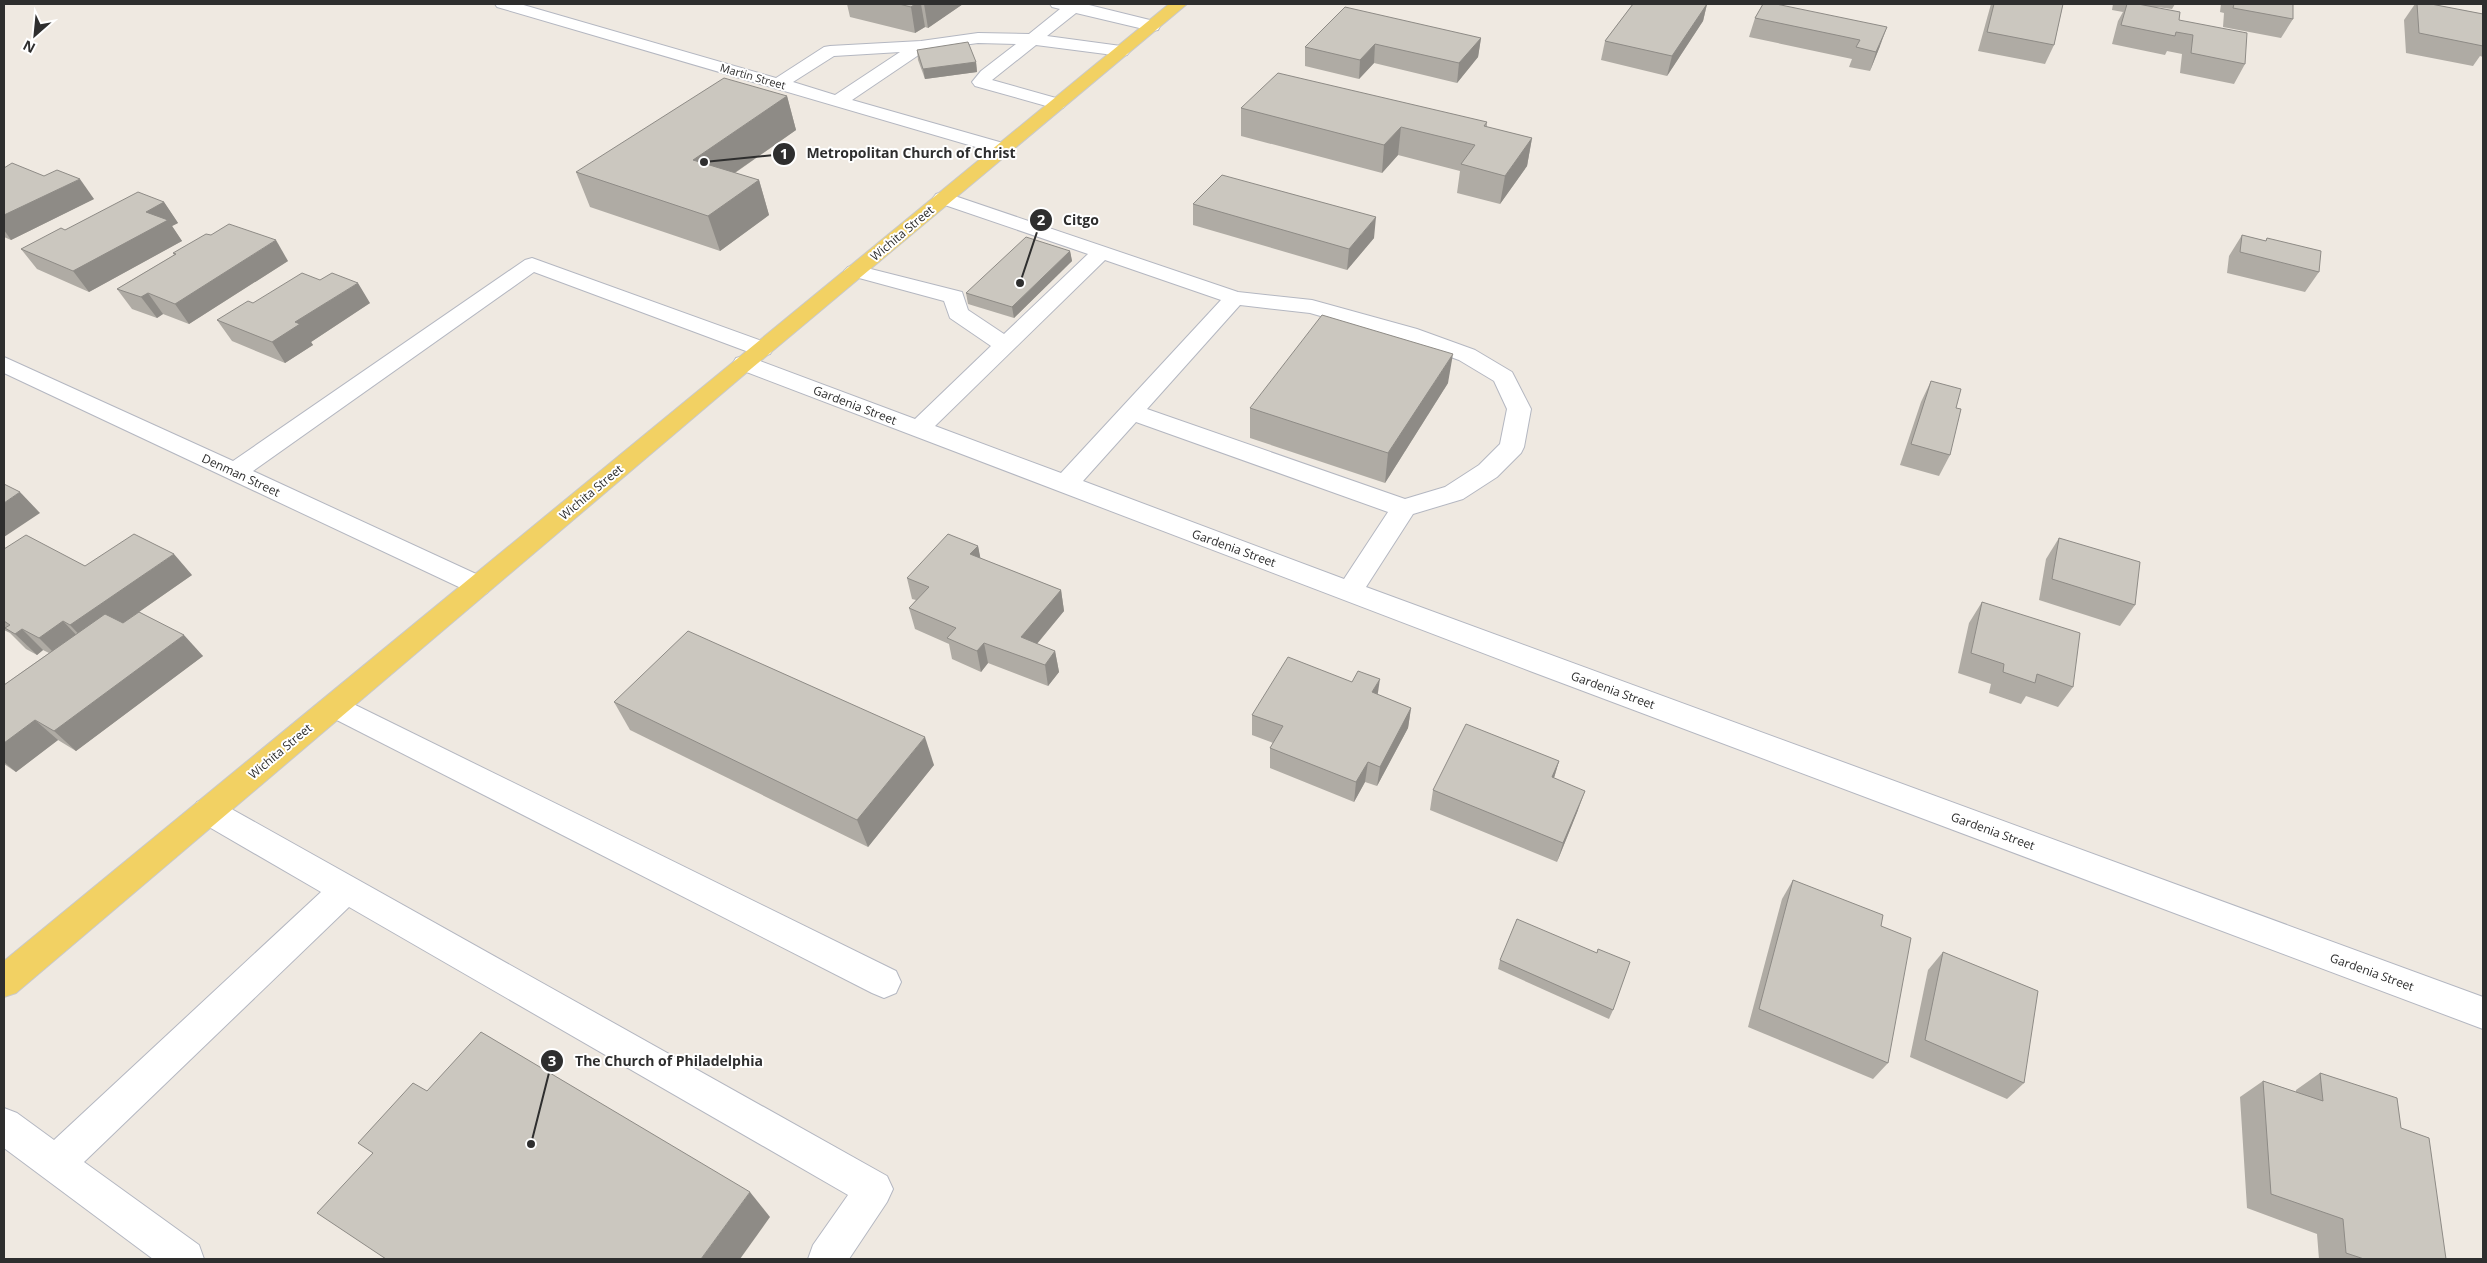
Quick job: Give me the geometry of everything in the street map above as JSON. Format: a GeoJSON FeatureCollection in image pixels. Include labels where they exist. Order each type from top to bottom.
{"type":"FeatureCollection","features":[{"type":"Feature","properties":{"kind":"main road","name":"Wichita Street"},"geometry":{"type":"LineString","coordinates":[[4,982],[855,271],[1179,4]]}},
{"type":"Feature","properties":{"kind":"street","name":"Martin Street"},"geometry":{"type":"LineString","coordinates":[[503,4],[1003,149]]}},
{"type":"Feature","properties":{"kind":"street"},"geometry":{"type":"LineString","coordinates":[[1057,104],[982,82],[987,75],[1032,39],[1069,5],[1152,26]]}},
{"type":"Feature","properties":{"kind":"street"},"geometry":{"type":"LineString","coordinates":[[778,84],[830,51],[921,46],[978,38],[1032,39],[1122,51]]}},
{"type":"Feature","properties":{"kind":"street"},"geometry":{"type":"LineString","coordinates":[[838,101],[921,46]]}},
{"type":"Feature","properties":{"kind":"street"},"geometry":{"type":"LineString","coordinates":[[943,198],[1235,298],[1312,307],[1409,334],[1467,355],[1504,377],[1518,409],[1512,446],[1488,470],[1454,493],[1404,508],[1132,412]]}},
{"type":"Feature","properties":{"kind":"street"},"geometry":{"type":"LineString","coordinates":[[918,429],[1102,252]]}},
{"type":"Feature","properties":{"kind":"street","name":"Gardenia Street"},"geometry":{"type":"LineString","coordinates":[[234,472],[532,264],[753,356],[918,429],[2483,1013]]}},
{"type":"Feature","properties":{"kind":"street"},"geometry":{"type":"LineString","coordinates":[[855,271],[954,297],[958,313],[1005,345]]}},
{"type":"Feature","properties":{"kind":"street"},"geometry":{"type":"LineString","coordinates":[[1065,485],[1235,298]]}},
{"type":"Feature","properties":{"kind":"street","name":"Denman Street"},"geometry":{"type":"LineString","coordinates":[[4,364],[478,586]]}},
{"type":"Feature","properties":{"kind":"street"},"geometry":{"type":"LineString","coordinates":[[1350,591],[1404,508]]}},
{"type":"Feature","properties":{"kind":"street"},"geometry":{"type":"LineString","coordinates":[[335,706],[884,982]]}},
{"type":"Feature","properties":{"kind":"street"},"geometry":{"type":"LineString","coordinates":[[208,811],[874,1189],[827,1259]]}},
{"type":"Feature","properties":{"kind":"street"},"geometry":{"type":"LineString","coordinates":[[55,1164],[346,889]]}},
{"type":"Feature","properties":{"kind":"street"},"geometry":{"type":"LineString","coordinates":[[4,1126],[185,1259]]}},
{"type":"Feature","properties":{"kind":"building"},"geometry":{"type":"Polygon","coordinates":[[[899,4],[915,4],[911,7],[899,4]]]}},
{"type":"Feature","properties":{"kind":"building"},"geometry":{"type":"Polygon","coordinates":[[[1633,4],[1707,4],[1672,56],[1605,41],[1633,4]]]}},
{"type":"Feature","properties":{"kind":"building"},"geometry":{"type":"Polygon","coordinates":[[[1763,4],[1776,4],[1887,27],[1876,52],[1856,47],[1860,40],[1755,18],[1763,4]]]}},
{"type":"Feature","properties":{"kind":"building"},"geometry":{"type":"Polygon","coordinates":[[[1994,4],[2063,4],[2054,45],[1987,32],[1994,4]]]}},
{"type":"Feature","properties":{"kind":"building"},"geometry":{"type":"Polygon","coordinates":[[[2127,4],[2138,4],[2180,12],[2179,20],[2247,33],[2245,64],[2191,53],[2193,35],[2176,32],[2175,36],[2121,25],[2127,4]]]}},
{"type":"Feature","properties":{"kind":"building"},"geometry":{"type":"Polygon","coordinates":[[[2234,4],[2293,4],[2293,19],[2233,8],[2234,4]]]}},
{"type":"Feature","properties":{"kind":"building"},"geometry":{"type":"Polygon","coordinates":[[[2417,4],[2431,4],[2483,14],[2483,46],[2419,33],[2417,4]]]}},
{"type":"Feature","properties":{"kind":"building"},"geometry":{"type":"Polygon","coordinates":[[[1345,7],[1481,38],[1459,63],[1375,44],[1360,60],[1305,47],[1345,7]]]}},
{"type":"Feature","properties":{"kind":"building"},"geometry":{"type":"Polygon","coordinates":[[[968,42],[976,62],[923,69],[917,50],[968,42]]]}},
{"type":"Feature","properties":{"kind":"building"},"geometry":{"type":"Polygon","coordinates":[[[1278,73],[1487,122],[1484,126],[1532,138],[1505,176],[1461,164],[1475,145],[1401,127],[1384,145],[1241,108],[1278,73]]]}},
{"type":"Feature","properties":{"kind":"building"},"geometry":{"type":"Polygon","coordinates":[[[724,78],[787,96],[693,160],[759,180],[708,216],[576,172],[724,78]]]}},
{"type":"Feature","properties":{"kind":"building"},"geometry":{"type":"Polygon","coordinates":[[[12,163],[44,176],[57,170],[80,179],[4,215],[4,168],[12,163]]]}},
{"type":"Feature","properties":{"kind":"building"},"geometry":{"type":"Polygon","coordinates":[[[1222,175],[1376,217],[1349,249],[1193,204],[1222,175]]]}},
{"type":"Feature","properties":{"kind":"building"},"geometry":{"type":"Polygon","coordinates":[[[138,192],[164,202],[146,212],[168,220],[73,271],[21,249],[61,228],[65,230],[138,192]]]}},
{"type":"Feature","properties":{"kind":"building"},"geometry":{"type":"Polygon","coordinates":[[[229,224],[276,240],[175,304],[148,293],[141,297],[117,289],[176,254],[173,253],[206,234],[211,235],[229,224]]]}},
{"type":"Feature","properties":{"kind":"building"},"geometry":{"type":"Polygon","coordinates":[[[2242,235],[2266,241],[2267,238],[2321,251],[2319,272],[2240,252],[2242,235]]]}},
{"type":"Feature","properties":{"kind":"building"},"geometry":{"type":"Polygon","coordinates":[[[1026,237],[1070,251],[1012,307],[966,293],[1026,237]]]}},
{"type":"Feature","properties":{"kind":"building"},"geometry":{"type":"Polygon","coordinates":[[[302,273],[320,280],[332,273],[358,283],[295,322],[300,324],[272,342],[217,320],[248,301],[253,303],[302,273]]]}},
{"type":"Feature","properties":{"kind":"building"},"geometry":{"type":"Polygon","coordinates":[[[1322,315],[1453,354],[1388,453],[1250,408],[1322,315]]]}},
{"type":"Feature","properties":{"kind":"building"},"geometry":{"type":"Polygon","coordinates":[[[1931,381],[1961,389],[1956,408],[1961,409],[1950,455],[1911,444],[1931,381]]]}},
{"type":"Feature","properties":{"kind":"building"},"geometry":{"type":"Polygon","coordinates":[[[4,484],[20,492],[4,503],[4,484]]]}},
{"type":"Feature","properties":{"kind":"building"},"geometry":{"type":"Polygon","coordinates":[[[134,534],[174,554],[70,625],[63,621],[39,638],[22,629],[15,634],[5,628],[10,625],[4,621],[4,549],[26,535],[85,566],[134,534]]]}},
{"type":"Feature","properties":{"kind":"building"},"geometry":{"type":"Polygon","coordinates":[[[948,534],[978,546],[970,554],[1061,590],[1021,637],[1055,651],[1045,665],[984,643],[977,651],[947,638],[956,628],[909,608],[929,587],[907,578],[948,534]]]}},
{"type":"Feature","properties":{"kind":"building"},"geometry":{"type":"Polygon","coordinates":[[[2059,538],[2140,562],[2135,605],[2052,579],[2059,538]]]}},
{"type":"Feature","properties":{"kind":"building"},"geometry":{"type":"Polygon","coordinates":[[[1982,602],[2080,633],[2073,687],[2037,674],[2035,683],[2003,672],[2004,664],[1971,653],[1982,602]]]}},
{"type":"Feature","properties":{"kind":"building"},"geometry":{"type":"Polygon","coordinates":[[[139,612],[184,635],[54,731],[35,720],[4,743],[4,685],[105,614],[123,623],[139,612]]]}},
{"type":"Feature","properties":{"kind":"building"},"geometry":{"type":"Polygon","coordinates":[[[688,631],[925,737],[857,820],[614,702],[688,631]]]}},
{"type":"Feature","properties":{"kind":"building"},"geometry":{"type":"Polygon","coordinates":[[[1288,657],[1352,682],[1358,671],[1380,679],[1372,692],[1411,708],[1380,767],[1368,762],[1356,782],[1270,748],[1283,726],[1252,715],[1288,657]]]}},
{"type":"Feature","properties":{"kind":"building"},"geometry":{"type":"Polygon","coordinates":[[[1466,724],[1559,761],[1552,777],[1585,791],[1563,843],[1433,790],[1466,724]]]}},
{"type":"Feature","properties":{"kind":"building"},"geometry":{"type":"Polygon","coordinates":[[[1793,880],[1883,915],[1881,926],[1911,938],[1888,1063],[1759,1009],[1793,880]]]}},
{"type":"Feature","properties":{"kind":"building"},"geometry":{"type":"Polygon","coordinates":[[[1517,919],[1597,953],[1598,949],[1630,962],[1613,1010],[1500,960],[1517,919]]]}},
{"type":"Feature","properties":{"kind":"building"},"geometry":{"type":"Polygon","coordinates":[[[1943,952],[2038,991],[2024,1083],[1925,1040],[1943,952]]]}},
{"type":"Feature","properties":{"kind":"building"},"geometry":{"type":"Polygon","coordinates":[[[481,1032],[750,1192],[701,1259],[386,1259],[317,1213],[373,1153],[358,1143],[413,1083],[427,1091],[481,1032]]]}},
{"type":"Feature","properties":{"kind":"building"},"geometry":{"type":"Polygon","coordinates":[[[2320,1073],[2397,1098],[2401,1128],[2429,1138],[2446,1259],[2364,1259],[2346,1253],[2343,1219],[2271,1194],[2263,1081],[2323,1101],[2320,1073]]]}},
{"type":"Feature","properties":{"kind":"place","name":"Metropolitan Church of Christ"},"geometry":{"type":"Point","coordinates":[704,162]}},
{"type":"Feature","properties":{"kind":"place","name":"Citgo"},"geometry":{"type":"Point","coordinates":[1020,283]}},
{"type":"Feature","properties":{"kind":"place","name":"The Church of Philadelphia"},"geometry":{"type":"Point","coordinates":[531,1144]}}]}
